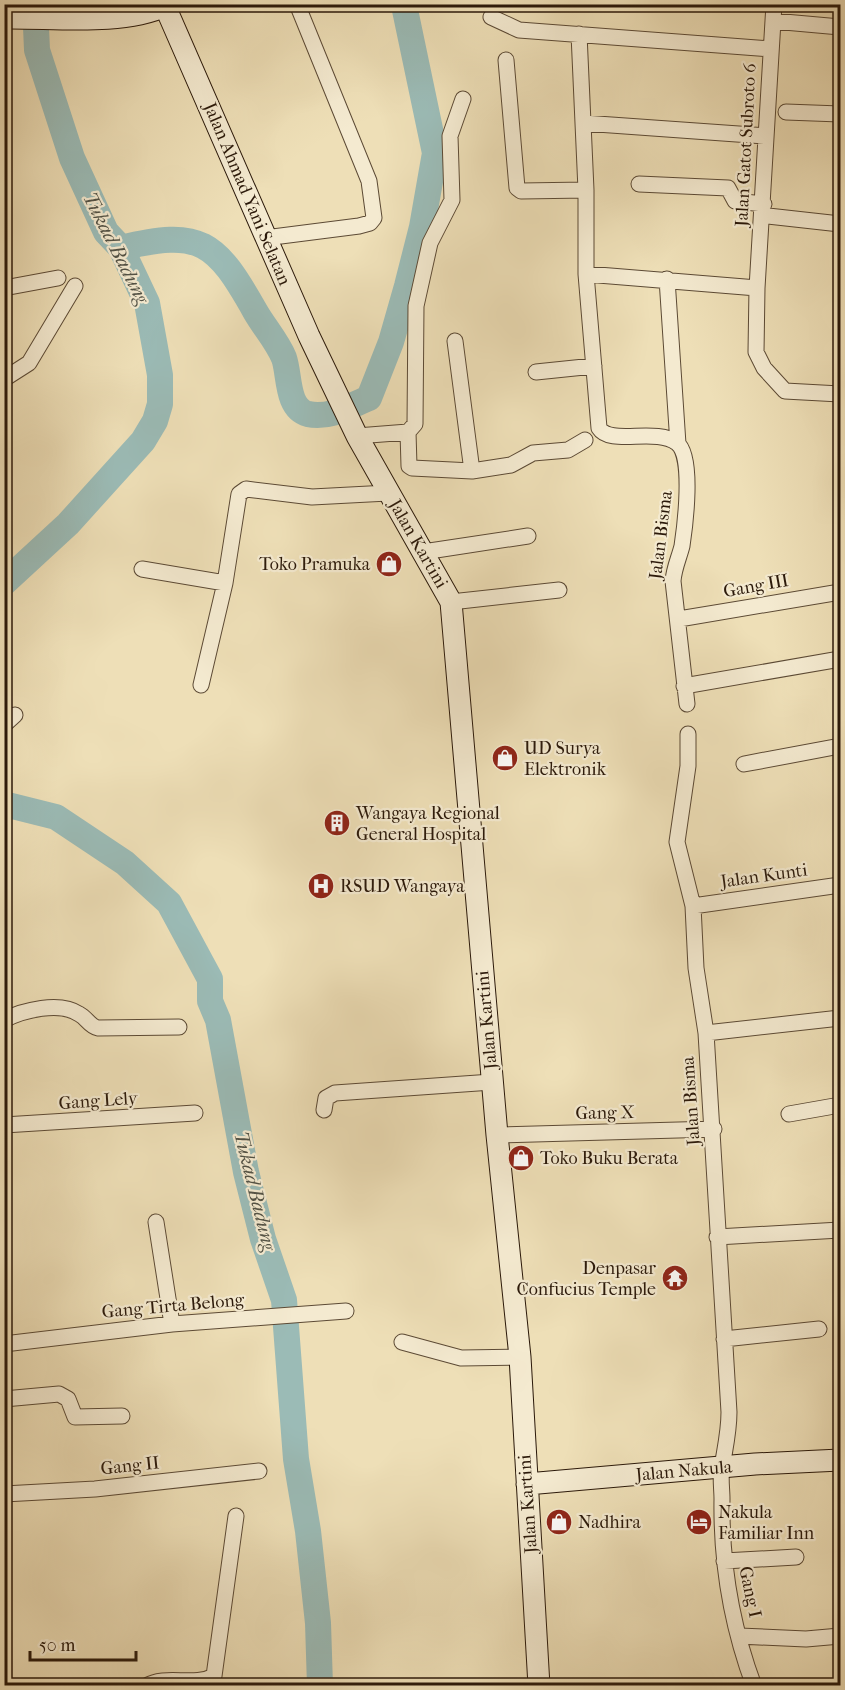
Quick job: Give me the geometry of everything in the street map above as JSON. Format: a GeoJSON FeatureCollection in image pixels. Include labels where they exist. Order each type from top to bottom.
{"type":"FeatureCollection","features":[{"type":"Feature","properties":{"kind":"main road","name":"Jalan Ahmad Yani Selatan"},"geometry":{"type":"LineString","coordinates":[[164,5],[223,135],[265,238],[332,384]]}},
{"type":"Feature","properties":{"kind":"main road"},"geometry":{"type":"LineString","coordinates":[[4,18],[138,14],[164,5]]}},
{"type":"Feature","properties":{"kind":"main road","name":"Jalan Kartini"},"geometry":{"type":"LineString","coordinates":[[332,384],[388,493],[451,602],[492,1083],[520,1357],[539,1686]]}},
{"type":"Feature","properties":{"kind":"main road","name":"Jalan Nakula"},"geometry":{"type":"LineString","coordinates":[[528,1490],[722,1467],[840,1460]]}},
{"type":"Feature","properties":{"kind":"street"},"geometry":{"type":"LineString","coordinates":[[265,238],[359,226],[374,218],[369,181],[297,4]]}},
{"type":"Feature","properties":{"kind":"street","name":"Jalan Gatot Subroto 6"},"geometry":{"type":"LineString","coordinates":[[774,4],[766,136],[766,210],[757,288],[756,352],[764,368],[780,387],[790,393],[840,393]]}},
{"type":"Feature","properties":{"kind":"street"},"geometry":{"type":"LineString","coordinates":[[491,17],[519,30],[771,49]]}},
{"type":"Feature","properties":{"kind":"street"},"geometry":{"type":"LineString","coordinates":[[773,21],[840,27]]}},
{"type":"Feature","properties":{"kind":"street"},"geometry":{"type":"LineString","coordinates":[[579,33],[586,190],[586,274],[599,428],[603,434],[610,436],[653,435],[667,438],[678,444]]}},
{"type":"Feature","properties":{"kind":"street"},"geometry":{"type":"LineString","coordinates":[[506,60],[517,188],[521,191],[586,190]]}},
{"type":"Feature","properties":{"kind":"street"},"geometry":{"type":"LineString","coordinates":[[463,99],[450,136],[452,200],[430,243],[419,291],[415,424],[408,432],[410,467],[472,471],[511,465],[533,453],[568,450],[585,440]]}},
{"type":"Feature","properties":{"kind":"street"},"geometry":{"type":"LineString","coordinates":[[786,112],[840,114]]}},
{"type":"Feature","properties":{"kind":"street"},"geometry":{"type":"LineString","coordinates":[[583,123],[766,136]]}},
{"type":"Feature","properties":{"kind":"street"},"geometry":{"type":"LineString","coordinates":[[639,184],[728,188],[735,201],[766,210]]}},
{"type":"Feature","properties":{"kind":"street","name":"Jalan Gatot Subroto 6"},"geometry":{"type":"LineString","coordinates":[[766,210],[840,224]]}},
{"type":"Feature","properties":{"kind":"street"},"geometry":{"type":"LineString","coordinates":[[586,274],[757,288]]}},
{"type":"Feature","properties":{"kind":"street"},"geometry":{"type":"LineString","coordinates":[[4,288],[57,278]]}},
{"type":"Feature","properties":{"kind":"street","name":"Jalan Bisma"},"geometry":{"type":"LineString","coordinates":[[667,279],[678,444],[684,450],[687,467],[682,546],[674,568],[673,581],[687,704]]}},
{"type":"Feature","properties":{"kind":"street"},"geometry":{"type":"LineString","coordinates":[[4,379],[29,363],[75,286]]}},
{"type":"Feature","properties":{"kind":"street"},"geometry":{"type":"LineString","coordinates":[[455,341],[472,471]]}},
{"type":"Feature","properties":{"kind":"street"},"geometry":{"type":"LineString","coordinates":[[536,372],[594,366]]}},
{"type":"Feature","properties":{"kind":"street"},"geometry":{"type":"LineString","coordinates":[[355,432],[408,432]]}},
{"type":"Feature","properties":{"kind":"street"},"geometry":{"type":"LineString","coordinates":[[201,685],[225,583],[239,494],[246,489],[312,497],[388,493]]}},
{"type":"Feature","properties":{"kind":"street"},"geometry":{"type":"LineString","coordinates":[[423,552],[528,536]]}},
{"type":"Feature","properties":{"kind":"street"},"geometry":{"type":"LineString","coordinates":[[142,568],[225,583]]}},
{"type":"Feature","properties":{"kind":"street"},"geometry":{"type":"LineString","coordinates":[[451,602],[559,590]]}},
{"type":"Feature","properties":{"kind":"street","name":"Gang III"},"geometry":{"type":"LineString","coordinates":[[679,620],[840,592]]}},
{"type":"Feature","properties":{"kind":"street"},"geometry":{"type":"LineString","coordinates":[[684,686],[840,658]]}},
{"type":"Feature","properties":{"kind":"street","name":"Jalan Bisma"},"geometry":{"type":"LineString","coordinates":[[688,734],[688,766],[677,842],[693,906],[696,968],[706,1033],[714,1129],[717,1237],[729,1433],[722,1467]]}},
{"type":"Feature","properties":{"kind":"street"},"geometry":{"type":"LineString","coordinates":[[744,764],[840,746]]}},
{"type":"Feature","properties":{"kind":"street","name":"Jalan Kunti"},"geometry":{"type":"LineString","coordinates":[[693,906],[840,885]]}},
{"type":"Feature","properties":{"kind":"street"},"geometry":{"type":"LineString","coordinates":[[4,1020],[19,1013],[47,1008],[77,1012],[90,1025],[98,1028],[179,1027]]}},
{"type":"Feature","properties":{"kind":"street"},"geometry":{"type":"LineString","coordinates":[[706,1033],[840,1018]]}},
{"type":"Feature","properties":{"kind":"street"},"geometry":{"type":"LineString","coordinates":[[324,1110],[326,1098],[335,1092],[492,1083]]}},
{"type":"Feature","properties":{"kind":"street"},"geometry":{"type":"LineString","coordinates":[[789,1114],[840,1105]]}},
{"type":"Feature","properties":{"kind":"street","name":"Gang Lely"},"geometry":{"type":"LineString","coordinates":[[4,1125],[195,1113]]}},
{"type":"Feature","properties":{"kind":"street","name":"Gang X"},"geometry":{"type":"LineString","coordinates":[[497,1135],[714,1129]]}},
{"type":"Feature","properties":{"kind":"street"},"geometry":{"type":"LineString","coordinates":[[156,1222],[172,1324]]}},
{"type":"Feature","properties":{"kind":"street"},"geometry":{"type":"LineString","coordinates":[[717,1237],[840,1230]]}},
{"type":"Feature","properties":{"kind":"street","name":"Gang Tirta Belong"},"geometry":{"type":"LineString","coordinates":[[4,1344],[172,1324],[346,1311]]}},
{"type":"Feature","properties":{"kind":"street"},"geometry":{"type":"LineString","coordinates":[[724,1339],[819,1329]]}},
{"type":"Feature","properties":{"kind":"street"},"geometry":{"type":"LineString","coordinates":[[402,1342],[461,1358],[520,1357]]}},
{"type":"Feature","properties":{"kind":"street"},"geometry":{"type":"LineString","coordinates":[[4,1399],[59,1394],[68,1399],[75,1418],[122,1416]]}},
{"type":"Feature","properties":{"kind":"street","name":"Gang I"},"geometry":{"type":"LineString","coordinates":[[722,1467],[724,1561],[739,1636],[754,1686]]}},
{"type":"Feature","properties":{"kind":"street","name":"Gang II"},"geometry":{"type":"LineString","coordinates":[[4,1494],[95,1490],[259,1472]]}},
{"type":"Feature","properties":{"kind":"street"},"geometry":{"type":"LineString","coordinates":[[146,1686],[155,1682],[206,1680],[214,1676],[236,1516]]}},
{"type":"Feature","properties":{"kind":"street"},"geometry":{"type":"LineString","coordinates":[[724,1561],[796,1557]]}},
{"type":"Feature","properties":{"kind":"street"},"geometry":{"type":"LineString","coordinates":[[739,1636],[806,1639],[840,1636]]}},
{"type":"Feature","properties":{"kind":"waterway","name":"Tukad Badung"},"geometry":{"type":"LineString","coordinates":[[4,583],[68,524],[143,441],[155,421],[160,404],[160,375],[147,303],[121,248],[106,232],[72,158],[37,50],[35,4]]}},
{"type":"Feature","properties":{"kind":"waterway"},"geometry":{"type":"LineString","coordinates":[[121,248],[148,242],[188,241],[203,246],[217,255],[229,269],[281,352],[286,365],[292,398],[301,411],[324,415],[369,398],[391,342],[407,286],[422,227],[435,153],[405,10],[408,4]]}},
{"type":"Feature","properties":{"kind":"waterway","name":"Tukad Badung"},"geometry":{"type":"LineString","coordinates":[[4,804],[56,817],[125,863],[169,903],[210,979],[210,1001],[218,1020],[246,1172],[263,1239],[284,1300],[296,1459],[308,1531],[318,1623],[320,1686]]}},
{"type":"Feature","properties":{"kind":"place","name":"Toko Pramuka"},"geometry":{"type":"Point","coordinates":[389,564]}},
{"type":"Feature","properties":{"kind":"place","name":"UD Surya Elektronik"},"geometry":{"type":"Point","coordinates":[505,758]}},
{"type":"Feature","properties":{"kind":"place","name":"Wangaya Regional General Hospital"},"geometry":{"type":"Point","coordinates":[337,823]}},
{"type":"Feature","properties":{"kind":"place","name":"RSUD Wangaya"},"geometry":{"type":"Point","coordinates":[321,886]}},
{"type":"Feature","properties":{"kind":"place","name":"Toko Buku Berata"},"geometry":{"type":"Point","coordinates":[521,1158]}},
{"type":"Feature","properties":{"kind":"place","name":"Denpasar Confucius Temple"},"geometry":{"type":"Point","coordinates":[675,1278]}},
{"type":"Feature","properties":{"kind":"place","name":"Nadhira"},"geometry":{"type":"Point","coordinates":[559,1522]}},
{"type":"Feature","properties":{"kind":"place","name":"Nakula Familiar Inn"},"geometry":{"type":"Point","coordinates":[699,1522]}}]}
